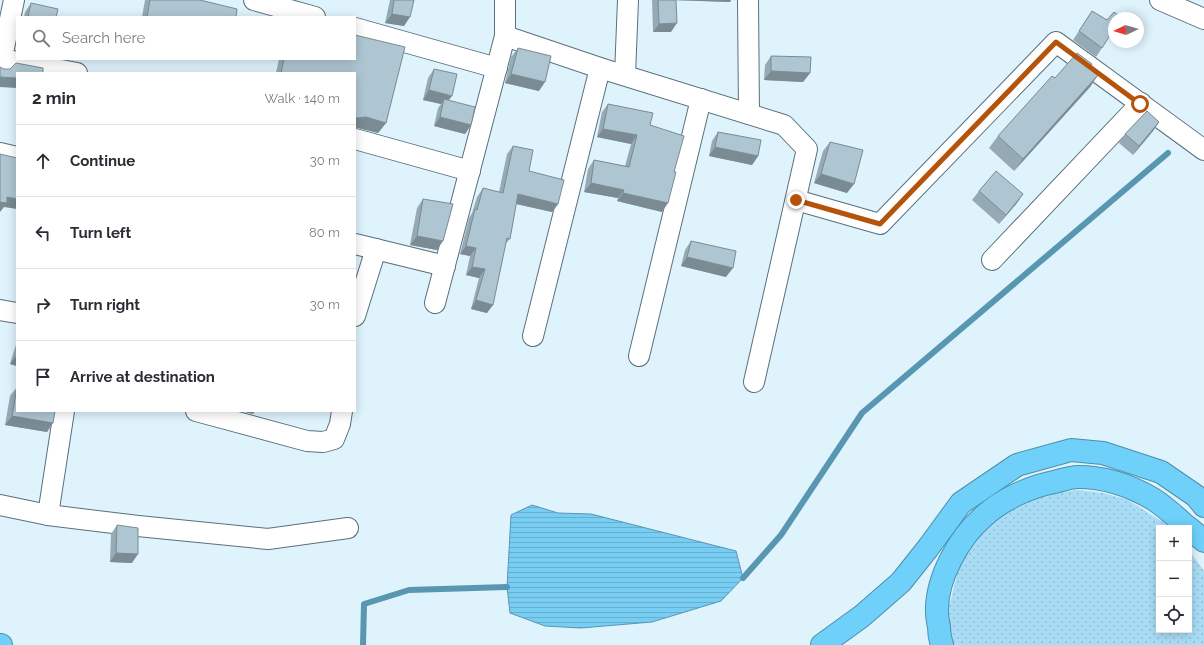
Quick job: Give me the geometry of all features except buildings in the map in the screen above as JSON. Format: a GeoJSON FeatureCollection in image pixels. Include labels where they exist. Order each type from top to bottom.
{"type":"FeatureCollection","features":[{"type":"Feature","properties":{"kind":"highway"},"geometry":{"type":"LineString","coordinates":[[822,645],[862,616],[901,582],[961,503],[1017,465],[1071,450],[1103,453],[1161,472],[1196,496],[1204,506]]}},
{"type":"Feature","properties":{"kind":"highway"},"geometry":{"type":"LineString","coordinates":[[942,645],[937,611],[940,589],[948,563],[958,546],[971,529],[984,516],[1004,502],[1023,492],[1046,484],[1077,477],[1107,480],[1131,488],[1154,500],[1185,525]]}},
{"type":"Feature","properties":{"kind":"highway"},"geometry":{"type":"LineString","coordinates":[[1192,531],[1204,541]]}},
{"type":"Feature","properties":{"kind":"street"},"geometry":{"type":"LineString","coordinates":[[14,0],[1,63],[69,72]]}},
{"type":"Feature","properties":{"kind":"street"},"geometry":{"type":"LineString","coordinates":[[254,0],[311,16]]}},
{"type":"Feature","properties":{"kind":"street"},"geometry":{"type":"LineString","coordinates":[[435,303],[505,36],[505,0]]}},
{"type":"Feature","properties":{"kind":"street"},"geometry":{"type":"LineString","coordinates":[[625,75],[628,0]]}},
{"type":"Feature","properties":{"kind":"street"},"geometry":{"type":"LineString","coordinates":[[748,0],[749,114]]}},
{"type":"Feature","properties":{"kind":"street"},"geometry":{"type":"LineString","coordinates":[[1160,0],[1204,19]]}},
{"type":"Feature","properties":{"kind":"street"},"geometry":{"type":"LineString","coordinates":[[356,28],[497,68]]}},
{"type":"Feature","properties":{"kind":"street"},"geometry":{"type":"LineString","coordinates":[[505,36],[600,68],[784,125],[807,149],[754,382]]}},
{"type":"Feature","properties":{"kind":"street"},"geometry":{"type":"LineString","coordinates":[[796,200],[880,224],[1056,42],[1204,150]]}},
{"type":"Feature","properties":{"kind":"street"},"geometry":{"type":"LineString","coordinates":[[533,336],[600,68]]}},
{"type":"Feature","properties":{"kind":"street"},"geometry":{"type":"LineString","coordinates":[[639,356],[701,99]]}},
{"type":"Feature","properties":{"kind":"street"},"geometry":{"type":"LineString","coordinates":[[992,260],[1140,104]]}},
{"type":"Feature","properties":{"kind":"street"},"geometry":{"type":"LineString","coordinates":[[356,138],[470,171]]}},
{"type":"Feature","properties":{"kind":"street"},"geometry":{"type":"LineString","coordinates":[[0,152],[16,157]]}},
{"type":"Feature","properties":{"kind":"street"},"geometry":{"type":"LineString","coordinates":[[356,244],[445,266]]}},
{"type":"Feature","properties":{"kind":"street"},"geometry":{"type":"LineString","coordinates":[[356,313],[376,249]]}},
{"type":"Feature","properties":{"kind":"street"},"geometry":{"type":"LineString","coordinates":[[0,310],[16,313]]}},
{"type":"Feature","properties":{"kind":"street"},"geometry":{"type":"LineString","coordinates":[[48,515],[64,412]]}},
{"type":"Feature","properties":{"kind":"street"},"geometry":{"type":"LineString","coordinates":[[200,412],[307,441],[323,442],[334,439],[340,424],[342,412]]}},
{"type":"Feature","properties":{"kind":"street"},"geometry":{"type":"LineString","coordinates":[[0,504],[48,515],[268,539],[348,528]]}},
{"type":"Feature","properties":{"kind":"shaded area"},"geometry":{"type":"Polygon","coordinates":[[[1078,490],[1104,493],[1128,500],[1167,525],[1156,525],[1156,633],[1192,633],[1192,554],[1204,571],[1204,645],[952,645],[950,638],[949,607],[958,571],[965,554],[978,537],[1008,510],[1049,493],[1078,490]]]}},
{"type":"Feature","properties":{"kind":"shaded area"},"geometry":{"type":"Polygon","coordinates":[[[532,505],[558,513],[591,514],[736,551],[743,578],[721,601],[652,622],[581,628],[545,626],[510,613],[507,587],[511,515],[532,505]]]}},
{"type":"Feature","properties":{"kind":"waterway"},"geometry":{"type":"LineString","coordinates":[[743,578],[781,535],[862,413],[1168,153]]}},
{"type":"Feature","properties":{"kind":"waterway"},"geometry":{"type":"LineString","coordinates":[[363,645],[364,604],[409,590],[507,587]]}},
{"type":"Feature","properties":{"kind":"route"},"geometry":{"type":"LineString","coordinates":[[796,200],[880,224],[1056,42],[1140,104]]}}]}
